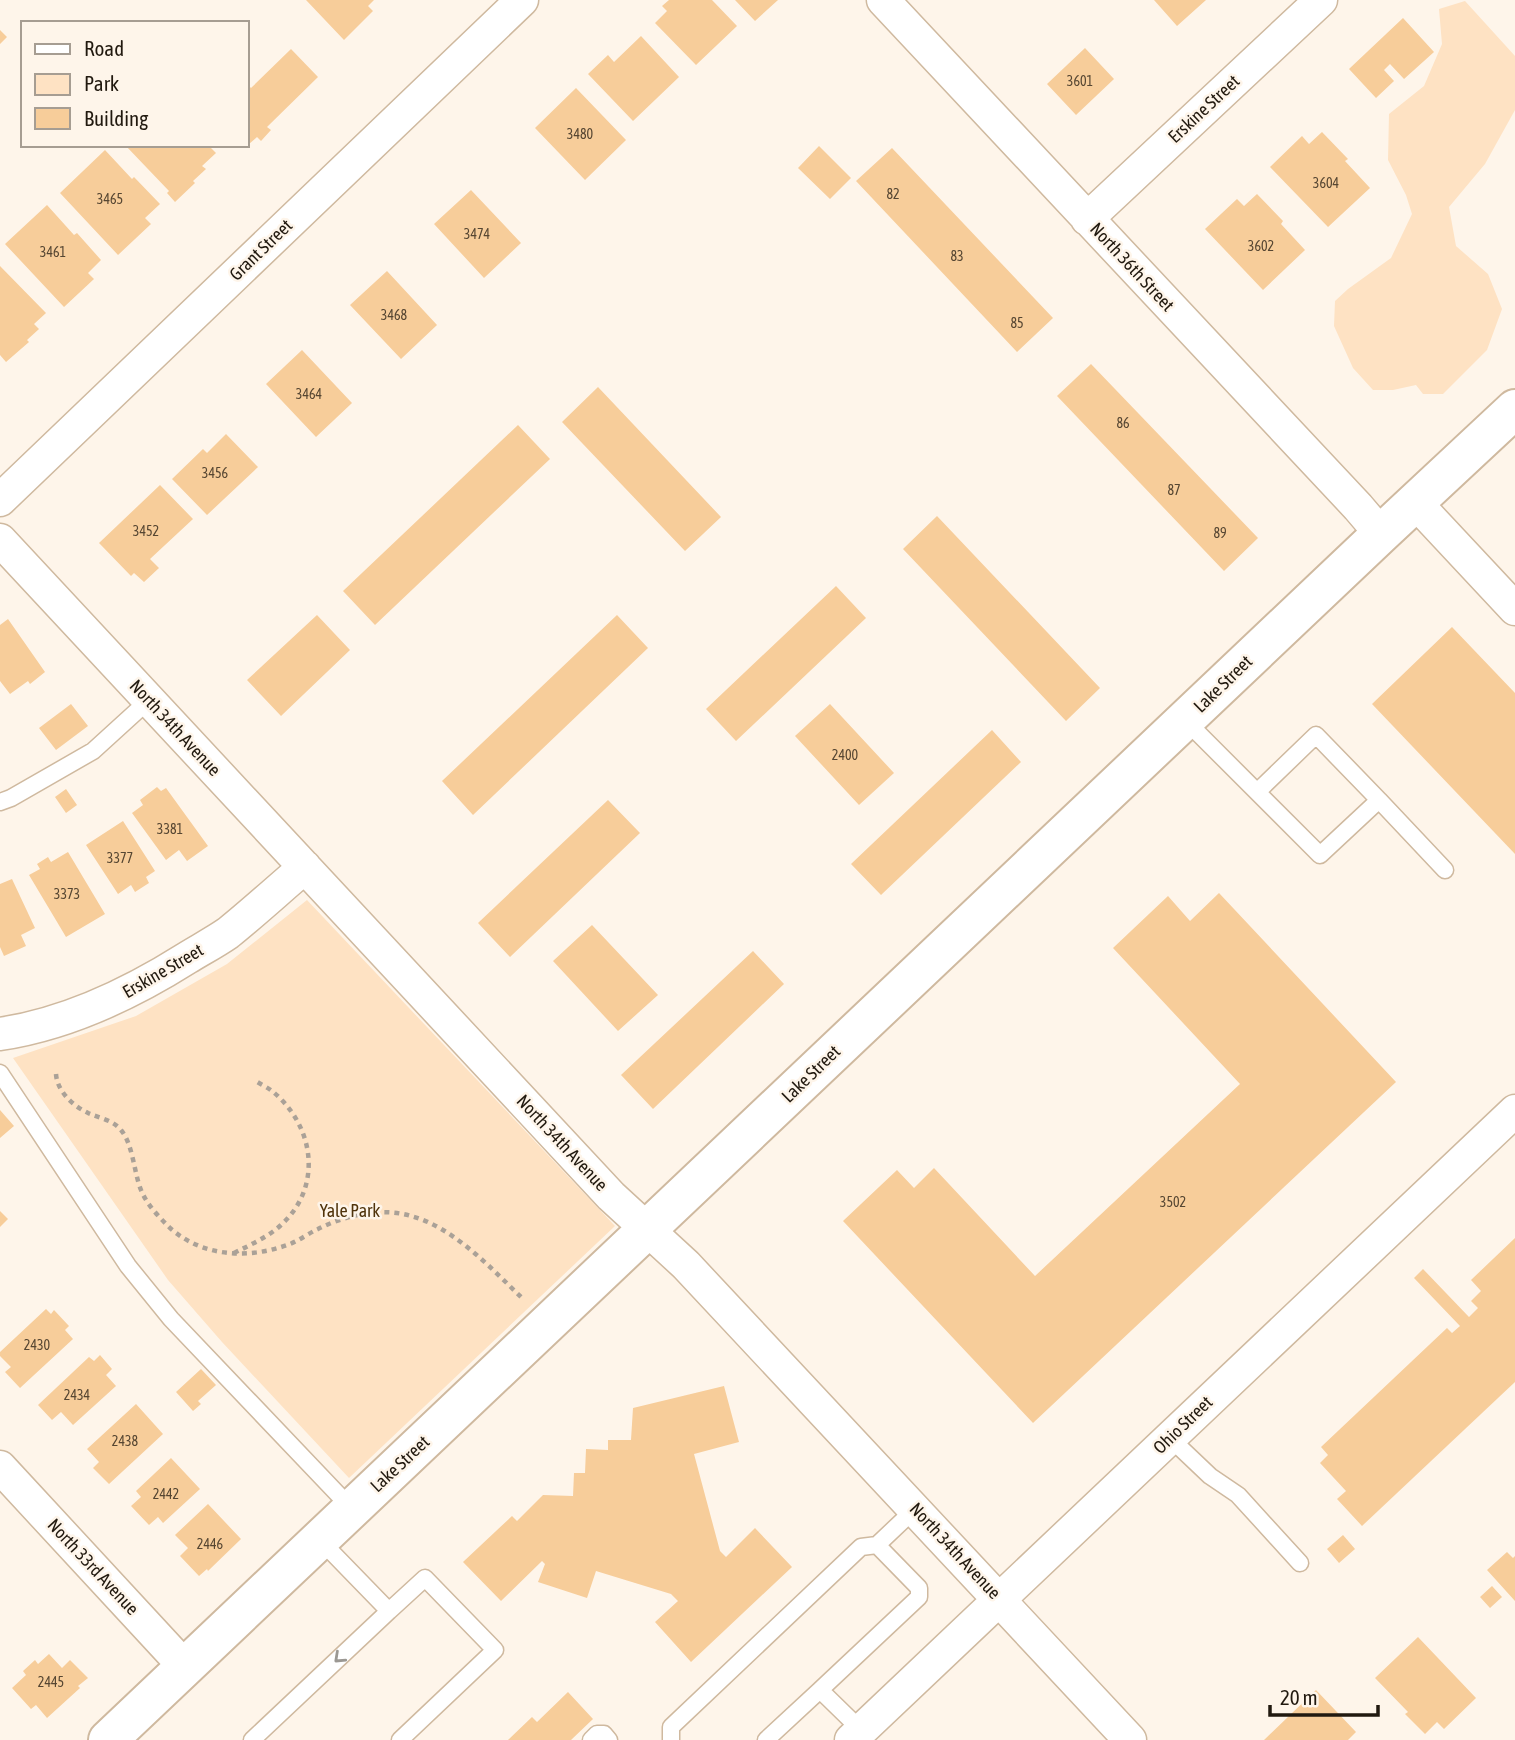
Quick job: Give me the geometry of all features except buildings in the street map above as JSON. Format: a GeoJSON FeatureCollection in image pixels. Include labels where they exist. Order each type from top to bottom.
{"type":"FeatureCollection","features":[{"type":"Feature","properties":{"kind":"main road","name":"Lake Street"},"geometry":{"type":"LineString","coordinates":[[108,1740],[1515,410]]}},
{"type":"Feature","properties":{"kind":"street","name":"Grant Street"},"geometry":{"type":"LineString","coordinates":[[0,500],[522,0]]}},
{"type":"Feature","properties":{"kind":"street","name":"North 36th Street"},"geometry":{"type":"LineString","coordinates":[[883,0],[1381,534]]}},
{"type":"Feature","properties":{"kind":"street","name":"Erskine Street"},"geometry":{"type":"LineString","coordinates":[[1087,219],[1321,0]]}},
{"type":"Feature","properties":{"kind":"street"},"geometry":{"type":"LineString","coordinates":[[1415,502],[1515,609]]}},
{"type":"Feature","properties":{"kind":"street","name":"North 34th Avenue"},"geometry":{"type":"LineString","coordinates":[[0,540],[611,1196],[687,1265],[1130,1740]]}},
{"type":"Feature","properties":{"kind":"street","name":"Erskine Street"},"geometry":{"type":"LineString","coordinates":[[0,1034],[21,1031],[65,1018],[151,981],[227,933],[305,867]]}},
{"type":"Feature","properties":{"kind":"street","name":"Ohio Street"},"geometry":{"type":"LineString","coordinates":[[856,1735],[1515,1111]]}},
{"type":"Feature","properties":{"kind":"street","name":"North 33rd Avenue"},"geometry":{"type":"LineString","coordinates":[[0,1468],[185,1667]]}},
{"type":"Feature","properties":{"kind":"lane"},"geometry":{"type":"LineString","coordinates":[[0,802],[93,751],[149,700]]}},
{"type":"Feature","properties":{"kind":"lane"},"geometry":{"type":"LineString","coordinates":[[1185,720],[1320,855],[1379,800]]}},
{"type":"Feature","properties":{"kind":"lane"},"geometry":{"type":"LineString","coordinates":[[1257,792],[1316,735],[1445,870]]}},
{"type":"Feature","properties":{"kind":"lane"},"geometry":{"type":"LineString","coordinates":[[0,1073],[128,1266],[202,1353],[352,1509]]}},
{"type":"Feature","properties":{"kind":"lane"},"geometry":{"type":"LineString","coordinates":[[1170,1438],[1210,1476],[1238,1495],[1300,1563]]}},
{"type":"Feature","properties":{"kind":"lane"},"geometry":{"type":"LineString","coordinates":[[671,1740],[671,1727],[861,1547],[877,1545],[915,1509]]}},
{"type":"Feature","properties":{"kind":"lane"},"geometry":{"type":"LineString","coordinates":[[320,1540],[389,1611]]}},
{"type":"Feature","properties":{"kind":"lane"},"geometry":{"type":"LineString","coordinates":[[766,1740],[919,1597],[919,1588],[877,1545]]}},
{"type":"Feature","properties":{"kind":"lane"},"geometry":{"type":"LineString","coordinates":[[252,1740],[425,1578],[495,1650],[400,1740]]}},
{"type":"Feature","properties":{"kind":"lane"},"geometry":{"type":"LineString","coordinates":[[820,1690],[856,1735]]}},
{"type":"Feature","properties":{"kind":"lane"},"geometry":{"type":"LineString","coordinates":[[591,1740],[597,1734],[604,1734],[609,1740]]}},
{"type":"Feature","properties":{"kind":"path"},"geometry":{"type":"LineString","coordinates":[[55,1074],[65,1096],[88,1113],[121,1130],[133,1158],[140,1189],[151,1207],[172,1229],[190,1241],[210,1250],[246,1255],[291,1243],[339,1219],[361,1214],[410,1216],[433,1225],[459,1241],[527,1303]]}},
{"type":"Feature","properties":{"kind":"path"},"geometry":{"type":"LineString","coordinates":[[233,1253],[281,1225],[306,1188],[310,1166],[309,1153],[297,1120],[273,1092],[254,1080]]}},
{"type":"Feature","properties":{"kind":"green space"},"geometry":{"type":"Polygon","coordinates":[[[1465,1],[1515,56],[1515,110],[1485,164],[1449,207],[1456,246],[1488,274],[1502,309],[1487,350],[1443,394],[1423,394],[1416,385],[1393,390],[1373,390],[1353,368],[1334,326],[1335,301],[1391,258],[1412,214],[1406,195],[1388,160],[1389,114],[1424,86],[1442,44],[1439,9],[1465,1]]]}},
{"type":"Feature","properties":{"kind":"green space","name":"Yale Park"},"geometry":{"type":"Polygon","coordinates":[[[307,900],[615,1226],[349,1478],[168,1280],[13,1058],[136,1016],[227,964],[307,900]]]}}]}
